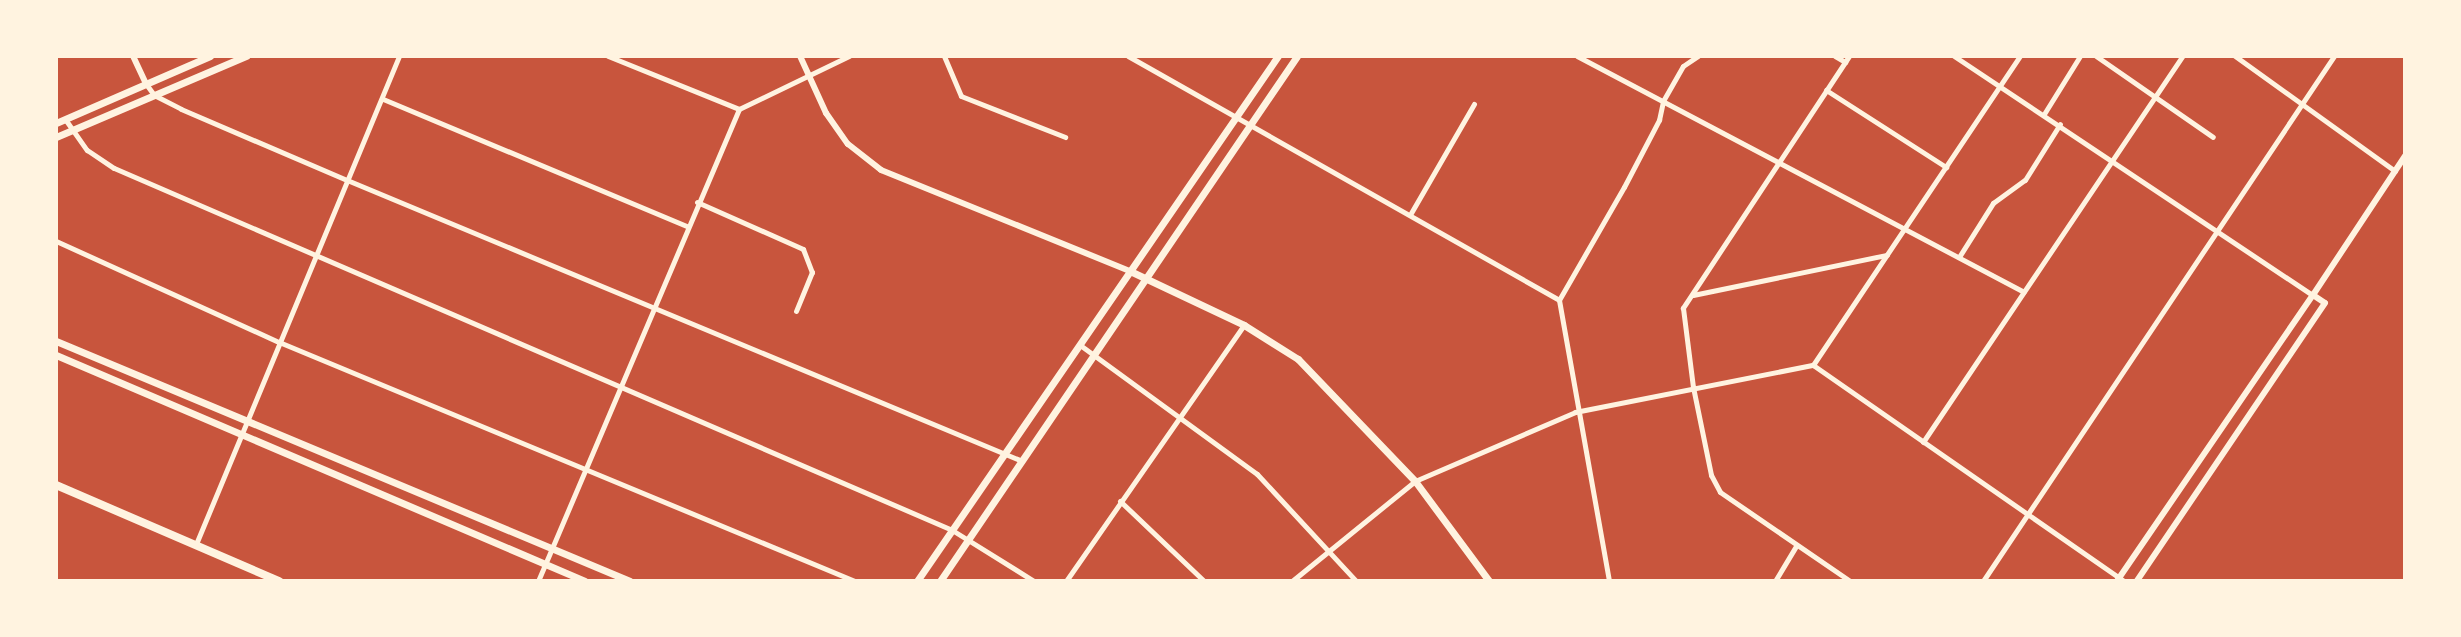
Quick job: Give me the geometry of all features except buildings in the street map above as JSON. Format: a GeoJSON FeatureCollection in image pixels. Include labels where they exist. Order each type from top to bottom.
{"type":"FeatureCollection","features":[{"type":"Feature","properties":{"kind":"highway"},"geometry":{"type":"LineString","coordinates":[[56,485],[279,581]]}},
{"type":"Feature","properties":{"kind":"main road"},"geometry":{"type":"LineString","coordinates":[[56,123],[210,56]]}},
{"type":"Feature","properties":{"kind":"main road"},"geometry":{"type":"LineString","coordinates":[[56,137],[246,56]]}},
{"type":"Feature","properties":{"kind":"main road"},"geometry":{"type":"LineString","coordinates":[[917,581],[1278,56]]}},
{"type":"Feature","properties":{"kind":"main road"},"geometry":{"type":"LineString","coordinates":[[940,581],[1297,56]]}},
{"type":"Feature","properties":{"kind":"main road"},"geometry":{"type":"LineString","coordinates":[[1130,271],[1244,325],[1298,359],[1415,481],[1489,581]]}},
{"type":"Feature","properties":{"kind":"main road"},"geometry":{"type":"LineString","coordinates":[[56,341],[630,581]]}},
{"type":"Feature","properties":{"kind":"main road"},"geometry":{"type":"LineString","coordinates":[[56,355],[585,581]]}},
{"type":"Feature","properties":{"kind":"street"},"geometry":{"type":"LineString","coordinates":[[133,56],[154,95],[347,180],[1022,461]]}},
{"type":"Feature","properties":{"kind":"street"},"geometry":{"type":"LineString","coordinates":[[196,544],[399,56]]}},
{"type":"Feature","properties":{"kind":"street"},"geometry":{"type":"LineString","coordinates":[[608,56],[739,109]]}},
{"type":"Feature","properties":{"kind":"street"},"geometry":{"type":"LineString","coordinates":[[800,56],[807,74],[848,144],[881,170],[1130,271]]}},
{"type":"Feature","properties":{"kind":"street"},"geometry":{"type":"LineString","coordinates":[[538,581],[739,109],[849,56]]}},
{"type":"Feature","properties":{"kind":"street"},"geometry":{"type":"LineString","coordinates":[[944,56],[961,96],[1065,137]]}},
{"type":"Feature","properties":{"kind":"street"},"geometry":{"type":"LineString","coordinates":[[1128,56],[1411,213],[1559,300]]}},
{"type":"Feature","properties":{"kind":"street"},"geometry":{"type":"LineString","coordinates":[[1577,56],[2024,292]]}},
{"type":"Feature","properties":{"kind":"street"},"geometry":{"type":"LineString","coordinates":[[1609,581],[1575,412],[1559,300],[1624,187],[1663,101],[1683,66],[1698,56]]}},
{"type":"Feature","properties":{"kind":"street"},"geometry":{"type":"LineString","coordinates":[[1835,56],[1847,59],[1683,308],[1693,387],[1711,475],[1720,492],[1850,581]]}},
{"type":"Feature","properties":{"kind":"street"},"geometry":{"type":"LineString","coordinates":[[1954,56],[2114,158],[2325,303],[2137,581]]}},
{"type":"Feature","properties":{"kind":"street"},"geometry":{"type":"LineString","coordinates":[[1813,365],[2020,56]]}},
{"type":"Feature","properties":{"kind":"street"},"geometry":{"type":"LineString","coordinates":[[2044,114],[2080,56]]}},
{"type":"Feature","properties":{"kind":"street"},"geometry":{"type":"LineString","coordinates":[[2096,56],[2213,137]]}},
{"type":"Feature","properties":{"kind":"street"},"geometry":{"type":"LineString","coordinates":[[1923,442],[2182,56]]}},
{"type":"Feature","properties":{"kind":"street"},"geometry":{"type":"LineString","coordinates":[[2235,56],[2395,171]]}},
{"type":"Feature","properties":{"kind":"street"},"geometry":{"type":"LineString","coordinates":[[1983,581],[2334,56]]}},
{"type":"Feature","properties":{"kind":"street"},"geometry":{"type":"LineString","coordinates":[[1826,90],[1946,167]]}},
{"type":"Feature","properties":{"kind":"street"},"geometry":{"type":"LineString","coordinates":[[383,99],[687,226]]}},
{"type":"Feature","properties":{"kind":"street"},"geometry":{"type":"LineString","coordinates":[[1411,213],[1474,104]]}},
{"type":"Feature","properties":{"kind":"street"},"geometry":{"type":"LineString","coordinates":[[65,119],[71,131],[114,168],[619,389],[952,530],[1034,581]]}},
{"type":"Feature","properties":{"kind":"street"},"geometry":{"type":"LineString","coordinates":[[1959,257],[1993,203],[2025,180],[2060,124]]}},
{"type":"Feature","properties":{"kind":"street"},"geometry":{"type":"LineString","coordinates":[[1292,581],[1415,481],[1575,412],[1813,365],[2029,512],[2120,580],[2405,156]]}},
{"type":"Feature","properties":{"kind":"street"},"geometry":{"type":"LineString","coordinates":[[697,202],[803,249],[812,272],[796,311]]}},
{"type":"Feature","properties":{"kind":"street"},"geometry":{"type":"LineString","coordinates":[[56,241],[279,342],[855,581]]}},
{"type":"Feature","properties":{"kind":"street"},"geometry":{"type":"LineString","coordinates":[[1692,295],[1887,255]]}},
{"type":"Feature","properties":{"kind":"street"},"geometry":{"type":"LineString","coordinates":[[1066,581],[1244,325]]}},
{"type":"Feature","properties":{"kind":"street"},"geometry":{"type":"LineString","coordinates":[[1080,345],[1181,415],[1257,474],[1331,549],[1356,581]]}},
{"type":"Feature","properties":{"kind":"street"},"geometry":{"type":"LineString","coordinates":[[1120,501],[1204,581]]}},
{"type":"Feature","properties":{"kind":"street"},"geometry":{"type":"LineString","coordinates":[[1775,581],[1796,546]]}}]}
